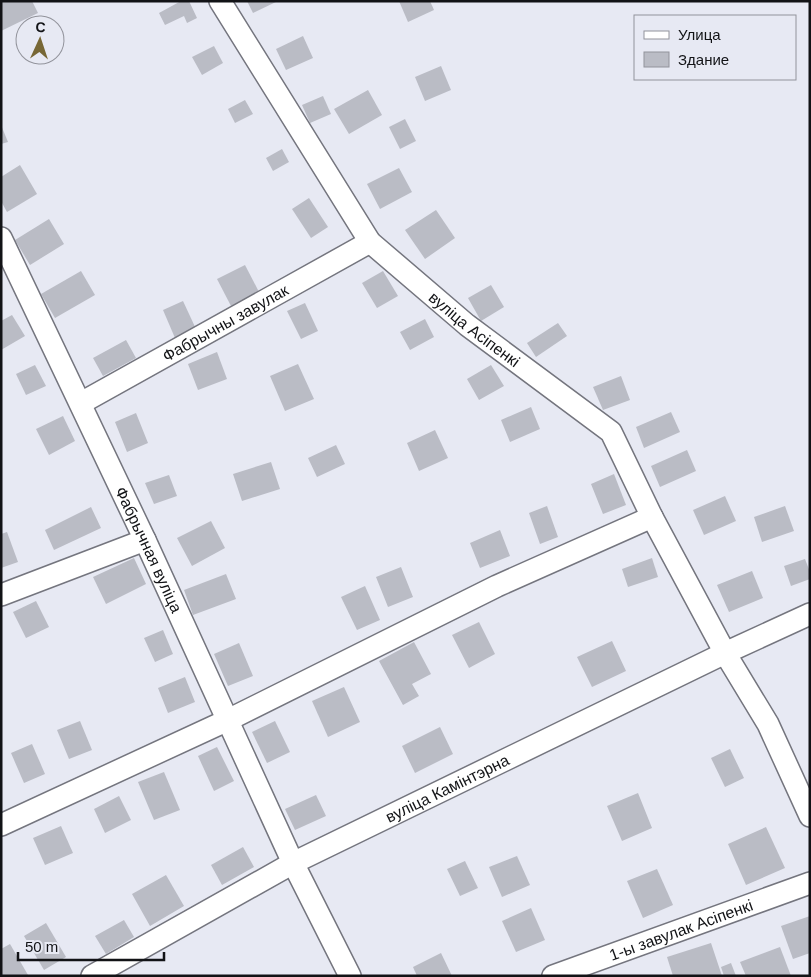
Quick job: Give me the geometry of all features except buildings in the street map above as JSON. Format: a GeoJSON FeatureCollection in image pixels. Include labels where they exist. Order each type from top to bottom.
{"type":"FeatureCollection","features":[{"type":"Feature","properties":{"kind":"street","name":"вуліца Асіпенкі"},"geometry":{"type":"LineString","coordinates":[[220,1],[370,242],[467,325],[611,432],[652,516],[725,653],[768,724],[810,816]]}},
{"type":"Feature","properties":{"kind":"street","name":"Фабрычная вуліца"},"geometry":{"type":"LineString","coordinates":[[1,238],[145,540],[293,863],[350,976]]}},
{"type":"Feature","properties":{"kind":"street","name":"Фабрычны завулак"},"geometry":{"type":"LineString","coordinates":[[80,403],[370,242]]}},
{"type":"Feature","properties":{"kind":"street"},"geometry":{"type":"LineString","coordinates":[[1,825],[228,720],[497,586],[652,516]]}},
{"type":"Feature","properties":{"kind":"street"},"geometry":{"type":"LineString","coordinates":[[1,595],[145,540]]}},
{"type":"Feature","properties":{"kind":"street","name":"вуліца Камінтэрна"},"geometry":{"type":"LineString","coordinates":[[92,976],[293,863],[725,653],[810,614]]}},
{"type":"Feature","properties":{"kind":"street","name":"1-ы завулак Асіпенкі"},"geometry":{"type":"LineString","coordinates":[[553,976],[810,883]]}}]}
